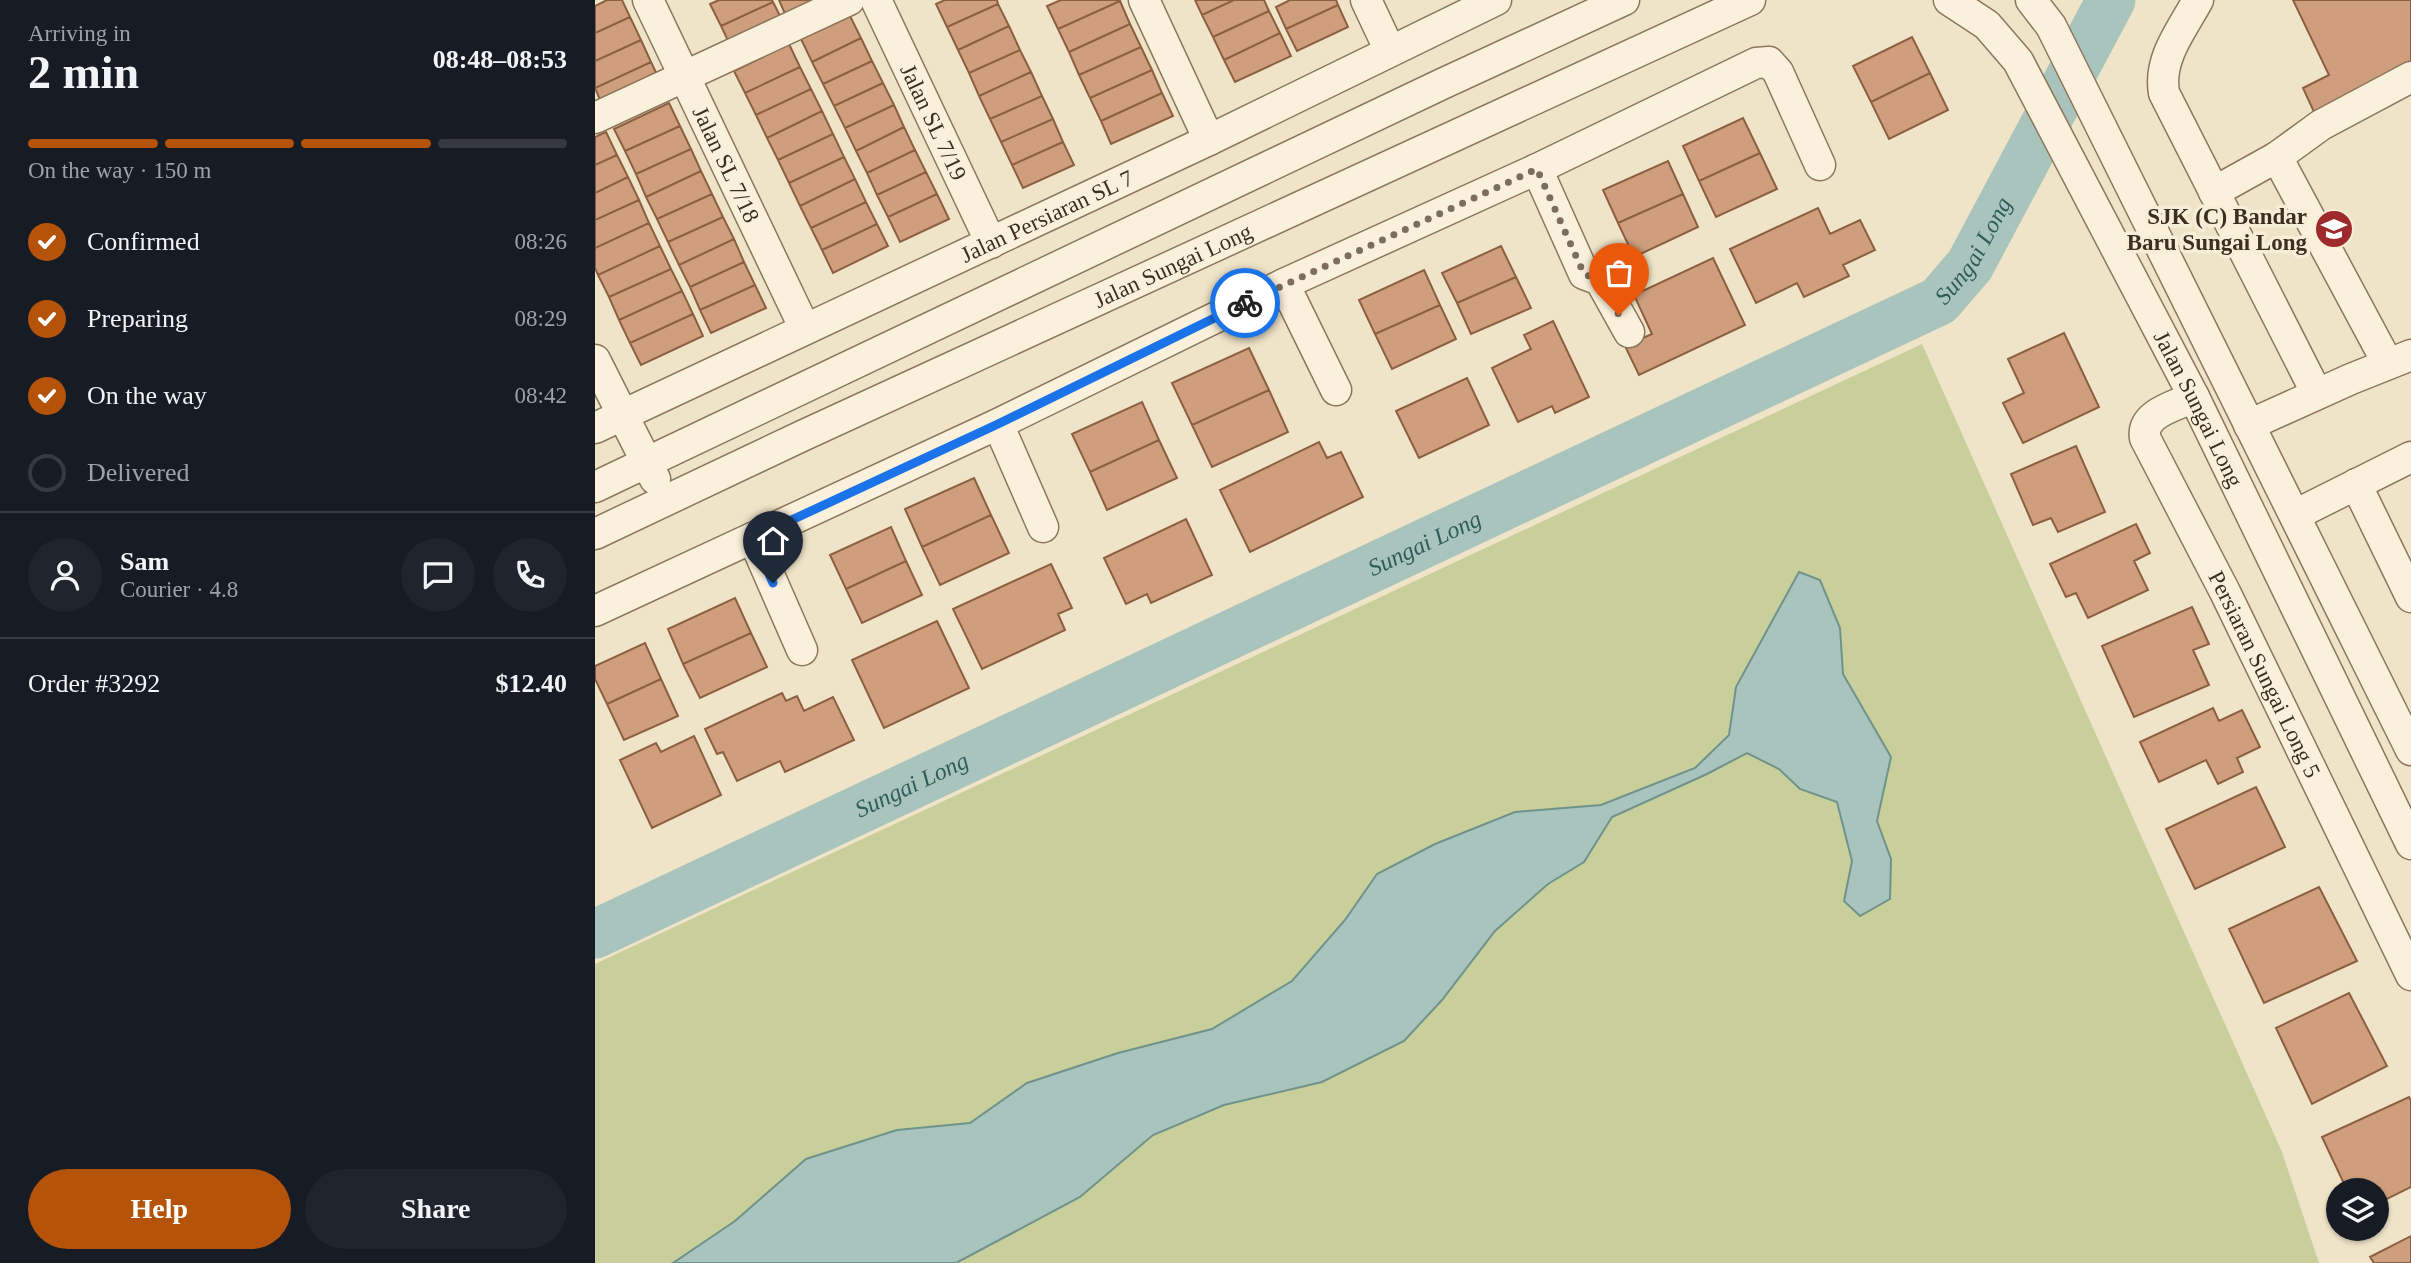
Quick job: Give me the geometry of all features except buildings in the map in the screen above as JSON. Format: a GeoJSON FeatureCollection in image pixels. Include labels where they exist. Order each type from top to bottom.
{"type":"FeatureCollection","features":[{"type":"Feature","properties":{"kind":"street","name":"Jalan SL 7/18"},"geometry":{"type":"LineString","coordinates":[[648,0],[805,329]]}},
{"type":"Feature","properties":{"kind":"street"},"geometry":{"type":"LineString","coordinates":[[595,118],[849,0]]}},
{"type":"Feature","properties":{"kind":"street","name":"Jalan SL 7/19"},"geometry":{"type":"LineString","coordinates":[[876,0],[991,243]]}},
{"type":"Feature","properties":{"kind":"street"},"geometry":{"type":"LineString","coordinates":[[1144,0],[1209,140]]}},
{"type":"Feature","properties":{"kind":"street"},"geometry":{"type":"LineString","coordinates":[[1366,0],[1390,51]]}},
{"type":"Feature","properties":{"kind":"street","name":"Jalan Persiaran SL 7"},"geometry":{"type":"LineString","coordinates":[[595,428],[1209,140],[1496,0]]}},
{"type":"Feature","properties":{"kind":"street","name":"Jalan Sungai Long"},"geometry":{"type":"LineString","coordinates":[[595,487],[1624,0]]}},
{"type":"Feature","properties":{"kind":"street","name":"Jalan Sungai Long"},"geometry":{"type":"LineString","coordinates":[[595,534],[1750,0]]}},
{"type":"Feature","properties":{"kind":"street","name":"Jalan Sungai Long"},"geometry":{"type":"LineString","coordinates":[[1949,0],[1987,25],[2018,61],[2194,397],[2411,844]]}},
{"type":"Feature","properties":{"kind":"street","name":"Jalan Sungai Long"},"geometry":{"type":"LineString","coordinates":[[2032,0],[2051,26],[2094,111],[2411,750]]}},
{"type":"Feature","properties":{"kind":"street"},"geometry":{"type":"LineString","coordinates":[[2198,0],[2168,52],[2162,78],[2164,93],[2317,394]]}},
{"type":"Feature","properties":{"kind":"street"},"geometry":{"type":"LineString","coordinates":[[595,611],[998,424],[1285,284],[1537,169],[1756,63],[1769,62],[1778,72],[1820,165]]}},
{"type":"Feature","properties":{"kind":"street"},"geometry":{"type":"LineString","coordinates":[[2214,192],[2277,157],[2321,125],[2411,77]]}},
{"type":"Feature","properties":{"kind":"street"},"geometry":{"type":"LineString","coordinates":[[2249,425],[2399,360],[2277,157]]}},
{"type":"Feature","properties":{"kind":"street"},"geometry":{"type":"LineString","coordinates":[[1537,169],[1584,274],[1600,280],[1629,332]]}},
{"type":"Feature","properties":{"kind":"street"},"geometry":{"type":"LineString","coordinates":[[1285,284],[1336,390]]}},
{"type":"Feature","properties":{"kind":"street"},"geometry":{"type":"LineString","coordinates":[[595,360],[665,500]]}},
{"type":"Feature","properties":{"kind":"street","name":"Persiaran Sungai Long 5"},"geometry":{"type":"LineString","coordinates":[[2194,397],[2150,419],[2144,428],[2145,438],[2225,592],[2411,975]]}},
{"type":"Feature","properties":{"kind":"street"},"geometry":{"type":"LineString","coordinates":[[998,424],[1043,527]]}},
{"type":"Feature","properties":{"kind":"street"},"geometry":{"type":"LineString","coordinates":[[2295,515],[2411,457]]}},
{"type":"Feature","properties":{"kind":"street"},"geometry":{"type":"LineString","coordinates":[[2356,484],[2411,597]]}},
{"type":"Feature","properties":{"kind":"street"},"geometry":{"type":"LineString","coordinates":[[753,538],[802,650]]}},
{"type":"Feature","properties":{"kind":"green space"},"geometry":{"type":"Polygon","coordinates":[[[1922,344],[2282,1152],[2319,1263],[595,1263],[595,964],[1922,344]]]}},
{"type":"Feature","properties":{"kind":"water"},"geometry":{"type":"Polygon","coordinates":[[[1799,572],[1820,580],[1840,628],[1843,674],[1891,757],[1877,821],[1891,859],[1890,899],[1860,916],[1844,901],[1852,861],[1837,802],[1800,789],[1779,769],[1747,753],[1612,817],[1584,862],[1548,884],[1495,931],[1442,1000],[1404,1041],[1322,1082],[1224,1105],[1153,1135],[1080,1197],[956,1263],[673,1263],[735,1221],[806,1159],[897,1130],[970,1123],[1027,1083],[1118,1053],[1212,1029],[1292,981],[1345,920],[1377,874],[1435,844],[1515,812],[1601,805],[1695,768],[1729,735],[1736,687],[1799,572]]]}},
{"type":"Feature","properties":{"kind":"waterway","name":"Sungai Long"},"geometry":{"type":"LineString","coordinates":[[595,934],[1939,301],[1970,265],[2111,0]]}},
{"type":"Feature","properties":{"kind":"way so far"},"geometry":{"type":"LineString","coordinates":[[1245,303],[1537,169],[1584,274],[1600,280],[1619,315]]}},
{"type":"Feature","properties":{"kind":"place","name":"SJK (C) Bandar Baru Sungai Long"},"geometry":{"type":"Point","coordinates":[2334,229]}},
{"type":"Feature","properties":{"kind":"route"},"geometry":{"type":"LineString","coordinates":[[773,583],[753,538],[998,424],[1245,303]]}}]}
